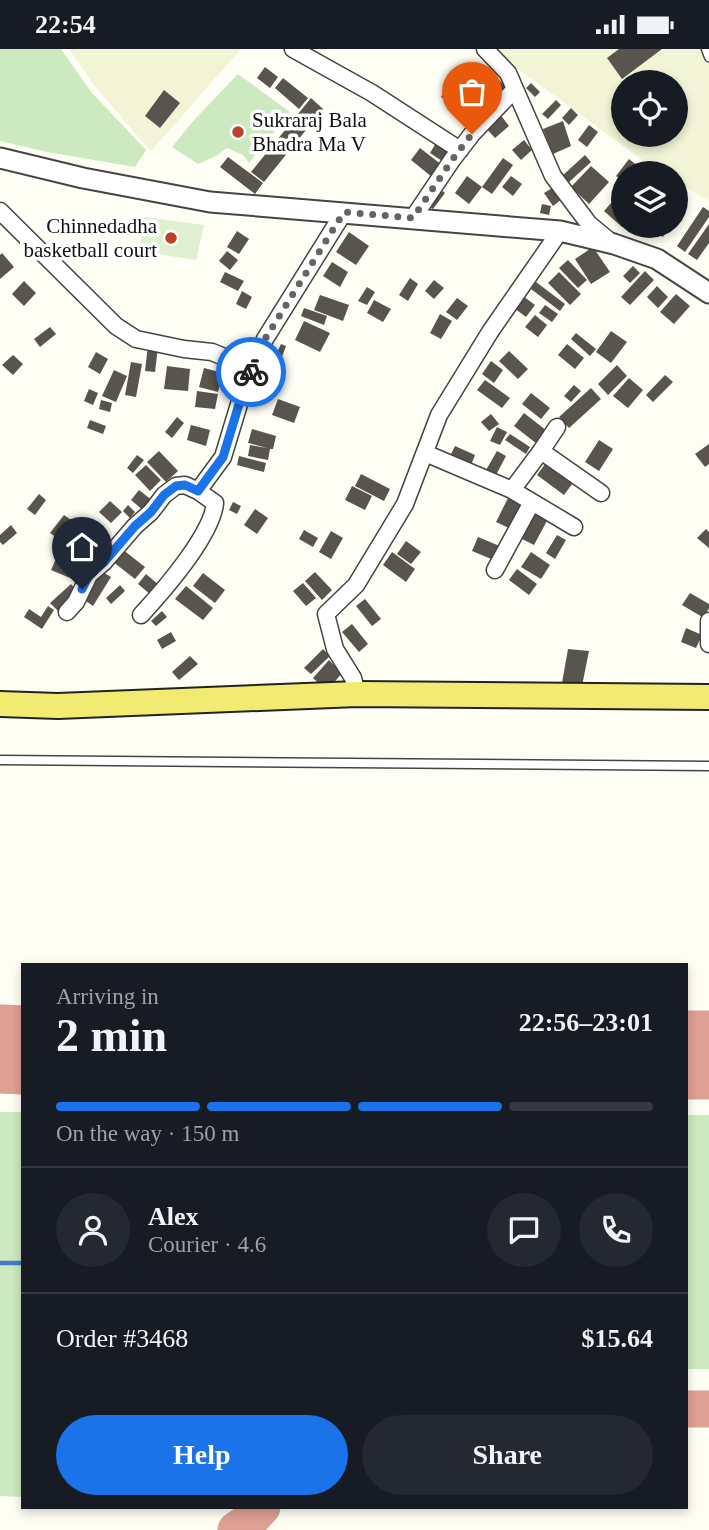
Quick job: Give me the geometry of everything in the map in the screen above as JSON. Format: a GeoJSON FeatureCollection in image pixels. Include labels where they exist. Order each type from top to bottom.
{"type":"FeatureCollection","features":[{"type":"Feature","properties":{"kind":"main road"},"geometry":{"type":"LineString","coordinates":[[0,704],[58,706],[357,694],[709,697]]}},
{"type":"Feature","properties":{"kind":"street"},"geometry":{"type":"LineString","coordinates":[[293,49],[372,93],[460,150]]}},
{"type":"Feature","properties":{"kind":"street"},"geometry":{"type":"LineString","coordinates":[[485,49],[508,73],[552,176],[589,224],[614,244]]}},
{"type":"Feature","properties":{"kind":"street"},"geometry":{"type":"LineString","coordinates":[[413,218],[460,150],[515,89]]}},
{"type":"Feature","properties":{"kind":"street"},"geometry":{"type":"LineString","coordinates":[[0,158],[83,178],[210,202],[560,231],[614,244],[657,259],[709,293]]}},
{"type":"Feature","properties":{"kind":"street"},"geometry":{"type":"LineString","coordinates":[[0,211],[116,325],[136,339],[212,352],[253,369]]}},
{"type":"Feature","properties":{"kind":"street"},"geometry":{"type":"LineString","coordinates":[[198,491],[223,457],[240,401],[265,339],[344,212]]}},
{"type":"Feature","properties":{"kind":"street"},"geometry":{"type":"LineString","coordinates":[[357,694],[353,678],[335,649],[326,614],[356,585],[405,505],[439,415],[490,332],[560,231]]}},
{"type":"Feature","properties":{"kind":"street"},"geometry":{"type":"LineString","coordinates":[[512,490],[557,428]]}},
{"type":"Feature","properties":{"kind":"street"},"geometry":{"type":"LineString","coordinates":[[541,451],[601,493]]}},
{"type":"Feature","properties":{"kind":"street"},"geometry":{"type":"LineString","coordinates":[[425,453],[512,490],[574,527]]}},
{"type":"Feature","properties":{"kind":"street"},"geometry":{"type":"LineString","coordinates":[[66,612],[76,602],[89,575],[151,512],[164,495],[176,486],[185,485],[215,503],[214,514],[166,588],[141,615]]}},
{"type":"Feature","properties":{"kind":"street"},"geometry":{"type":"LineString","coordinates":[[495,570],[532,502]]}},
{"type":"Feature","properties":{"kind":"street"},"geometry":{"type":"LineString","coordinates":[[709,621],[709,644]]}},
{"type":"Feature","properties":{"kind":"lane"},"geometry":{"type":"LineString","coordinates":[[706,49],[709,57]]}},
{"type":"Feature","properties":{"kind":"lane"},"geometry":{"type":"LineString","coordinates":[[0,761],[709,766]]}},
{"type":"Feature","properties":{"kind":"green space"},"geometry":{"type":"Polygon","coordinates":[[[0,49],[61,49],[91,92],[146,150],[135,167],[0,141],[0,49]]]}},
{"type":"Feature","properties":{"kind":"green space"},"geometry":{"type":"Polygon","coordinates":[[[69,49],[241,49],[151,151],[97,89],[69,49]]]}},
{"type":"Feature","properties":{"kind":"green space"},"geometry":{"type":"Polygon","coordinates":[[[497,49],[709,49],[709,201],[688,188],[688,161],[644,161],[625,147],[688,147],[688,70],[611,70],[611,137],[510,63],[497,49]]]}},
{"type":"Feature","properties":{"kind":"green space"},"geometry":{"type":"Polygon","coordinates":[[[238,74],[290,112],[249,163],[243,155],[227,148],[198,164],[172,147],[238,74]]]}},
{"type":"Feature","properties":{"kind":"green space","name":"Chinnedadha basketball court"},"geometry":{"type":"Polygon","coordinates":[[[144,217],[204,225],[196,260],[139,251],[144,217]]]}},
{"type":"Feature","properties":{"kind":"green space"},"geometry":{"type":"Polygon","coordinates":[[[0,1112],[21,1112],[21,1497],[0,1496],[0,1112]]]}},
{"type":"Feature","properties":{"kind":"green space"},"geometry":{"type":"Polygon","coordinates":[[[688,1115],[709,1115],[709,1369],[688,1369],[688,1115]]]}},
{"type":"Feature","properties":{"kind":"building"},"geometry":{"type":"Polygon","coordinates":[[[619,49],[662,49],[634,70],[616,70],[607,58],[619,49]]]}},
{"type":"Feature","properties":{"kind":"building"},"geometry":{"type":"Polygon","coordinates":[[[265,67],[278,77],[270,88],[257,78],[265,67]]]}},
{"type":"Feature","properties":{"kind":"building"},"geometry":{"type":"Polygon","coordinates":[[[283,78],[308,98],[299,109],[275,88],[283,78]]]}},
{"type":"Feature","properties":{"kind":"building"},"geometry":{"type":"Polygon","coordinates":[[[455,78],[469,88],[455,107],[441,97],[455,78]]]}},
{"type":"Feature","properties":{"kind":"building"},"geometry":{"type":"Polygon","coordinates":[[[499,80],[507,88],[490,107],[481,100],[499,80]]]}},
{"type":"Feature","properties":{"kind":"building"},"geometry":{"type":"Polygon","coordinates":[[[531,83],[540,92],[535,97],[526,88],[531,83]]]}},
{"type":"Feature","properties":{"kind":"building"},"geometry":{"type":"Polygon","coordinates":[[[164,90],[180,103],[160,128],[145,116],[164,90]]]}},
{"type":"Feature","properties":{"kind":"building"},"geometry":{"type":"Polygon","coordinates":[[[470,91],[480,100],[466,114],[457,105],[470,91]]]}},
{"type":"Feature","properties":{"kind":"building"},"geometry":{"type":"Polygon","coordinates":[[[311,98],[323,109],[264,182],[251,172],[311,98]]]}},
{"type":"Feature","properties":{"kind":"building"},"geometry":{"type":"Polygon","coordinates":[[[556,100],[561,105],[548,119],[542,114],[556,100]]]}},
{"type":"Feature","properties":{"kind":"building"},"geometry":{"type":"Polygon","coordinates":[[[571,108],[578,115],[569,125],[562,118],[571,108]]]}},
{"type":"Feature","properties":{"kind":"building"},"geometry":{"type":"Polygon","coordinates":[[[499,113],[509,126],[495,138],[484,126],[499,113]]]}},
{"type":"Feature","properties":{"kind":"building"},"geometry":{"type":"Polygon","coordinates":[[[563,121],[571,146],[553,154],[543,129],[563,121]]]}},
{"type":"Feature","properties":{"kind":"building"},"geometry":{"type":"Polygon","coordinates":[[[589,125],[598,132],[587,147],[578,140],[589,125]]]}},
{"type":"Feature","properties":{"kind":"building"},"geometry":{"type":"Polygon","coordinates":[[[524,140],[532,150],[521,160],[512,150],[524,140]]]}},
{"type":"Feature","properties":{"kind":"building"},"geometry":{"type":"Polygon","coordinates":[[[436,143],[448,150],[442,161],[430,153],[436,143]]]}},
{"type":"Feature","properties":{"kind":"building"},"geometry":{"type":"Polygon","coordinates":[[[420,148],[442,165],[432,177],[411,160],[420,148]]]}},
{"type":"Feature","properties":{"kind":"building"},"geometry":{"type":"Polygon","coordinates":[[[585,155],[591,162],[568,183],[562,176],[585,155]]]}},
{"type":"Feature","properties":{"kind":"building"},"geometry":{"type":"Polygon","coordinates":[[[228,157],[263,183],[255,194],[220,167],[228,157]]]}},
{"type":"Feature","properties":{"kind":"building"},"geometry":{"type":"Polygon","coordinates":[[[503,158],[513,165],[492,194],[482,187],[503,158]]]}},
{"type":"Feature","properties":{"kind":"building"},"geometry":{"type":"Polygon","coordinates":[[[591,166],[609,182],[589,204],[571,187],[591,166]]]}},
{"type":"Feature","properties":{"kind":"building"},"geometry":{"type":"Polygon","coordinates":[[[467,176],[482,187],[469,204],[455,193],[467,176]]]}},
{"type":"Feature","properties":{"kind":"building"},"geometry":{"type":"Polygon","coordinates":[[[511,176],[522,184],[513,196],[502,187],[511,176]]]}},
{"type":"Feature","properties":{"kind":"building"},"geometry":{"type":"Polygon","coordinates":[[[437,187],[445,193],[433,209],[425,203],[437,187]]]}},
{"type":"Feature","properties":{"kind":"building"},"geometry":{"type":"Polygon","coordinates":[[[554,187],[562,199],[553,206],[544,193],[554,187]]]}},
{"type":"Feature","properties":{"kind":"building"},"geometry":{"type":"Polygon","coordinates":[[[611,203],[611,217],[604,211],[611,203]]]}},
{"type":"Feature","properties":{"kind":"building"},"geometry":{"type":"Polygon","coordinates":[[[542,204],[551,206],[549,215],[540,213],[542,204]]]}},
{"type":"Feature","properties":{"kind":"building"},"geometry":{"type":"Polygon","coordinates":[[[703,207],[709,211],[709,217],[685,252],[677,246],[682,238],[688,238],[688,230],[703,207]]]}},
{"type":"Feature","properties":{"kind":"building"},"geometry":{"type":"Polygon","coordinates":[[[709,224],[709,243],[697,260],[688,254],[709,224]]]}},
{"type":"Feature","properties":{"kind":"building"},"geometry":{"type":"Polygon","coordinates":[[[237,231],[249,239],[239,254],[227,247],[237,231]]]}},
{"type":"Feature","properties":{"kind":"building"},"geometry":{"type":"Polygon","coordinates":[[[349,232],[369,246],[356,265],[336,252],[349,232]]]}},
{"type":"Feature","properties":{"kind":"building"},"geometry":{"type":"Polygon","coordinates":[[[593,247],[610,272],[591,284],[575,259],[593,247]]]}},
{"type":"Feature","properties":{"kind":"building"},"geometry":{"type":"Polygon","coordinates":[[[227,251],[238,260],[230,270],[219,261],[227,251]]]}},
{"type":"Feature","properties":{"kind":"building"},"geometry":{"type":"Polygon","coordinates":[[[2,253],[14,267],[0,279],[0,255],[2,253]]]}},
{"type":"Feature","properties":{"kind":"building"},"geometry":{"type":"Polygon","coordinates":[[[568,260],[587,280],[578,288],[559,268],[568,260]]]}},
{"type":"Feature","properties":{"kind":"building"},"geometry":{"type":"Polygon","coordinates":[[[332,262],[348,272],[340,287],[323,276],[332,262]]]}},
{"type":"Feature","properties":{"kind":"building"},"geometry":{"type":"Polygon","coordinates":[[[633,266],[640,273],[630,283],[623,276],[633,266]]]}},
{"type":"Feature","properties":{"kind":"building"},"geometry":{"type":"Polygon","coordinates":[[[645,271],[654,280],[630,305],[621,297],[645,271]]]}},
{"type":"Feature","properties":{"kind":"building"},"geometry":{"type":"Polygon","coordinates":[[[225,272],[244,281],[238,291],[220,282],[225,272]]]}},
{"type":"Feature","properties":{"kind":"building"},"geometry":{"type":"Polygon","coordinates":[[[559,272],[581,294],[570,305],[548,283],[559,272]]]}},
{"type":"Feature","properties":{"kind":"building"},"geometry":{"type":"Polygon","coordinates":[[[410,278],[418,284],[408,301],[399,295],[410,278]]]}},
{"type":"Feature","properties":{"kind":"building"},"geometry":{"type":"Polygon","coordinates":[[[434,280],[444,288],[434,299],[425,291],[434,280]]]}},
{"type":"Feature","properties":{"kind":"building"},"geometry":{"type":"Polygon","coordinates":[[[24,281],[36,293],[24,306],[12,294],[24,281]]]}},
{"type":"Feature","properties":{"kind":"building"},"geometry":{"type":"Polygon","coordinates":[[[536,282],[565,304],[560,311],[531,289],[536,282]]]}},
{"type":"Feature","properties":{"kind":"building"},"geometry":{"type":"Polygon","coordinates":[[[657,286],[668,297],[658,308],[647,297],[657,286]]]}},
{"type":"Feature","properties":{"kind":"building"},"geometry":{"type":"Polygon","coordinates":[[[367,287],[375,292],[367,305],[358,301],[367,287]]]}},
{"type":"Feature","properties":{"kind":"building"},"geometry":{"type":"Polygon","coordinates":[[[242,291],[252,297],[246,309],[236,304],[242,291]]]}},
{"type":"Feature","properties":{"kind":"building"},"geometry":{"type":"Polygon","coordinates":[[[676,294],[690,306],[674,324],[660,312],[676,294]]]}},
{"type":"Feature","properties":{"kind":"building"},"geometry":{"type":"Polygon","coordinates":[[[320,295],[349,305],[343,321],[314,310],[320,295]]]}},
{"type":"Feature","properties":{"kind":"building"},"geometry":{"type":"Polygon","coordinates":[[[523,296],[535,305],[526,317],[514,308],[523,296]]]}},
{"type":"Feature","properties":{"kind":"building"},"geometry":{"type":"Polygon","coordinates":[[[457,298],[468,306],[457,320],[446,312],[457,298]]]}},
{"type":"Feature","properties":{"kind":"building"},"geometry":{"type":"Polygon","coordinates":[[[374,300],[391,309],[383,322],[367,313],[374,300]]]}},
{"type":"Feature","properties":{"kind":"building"},"geometry":{"type":"Polygon","coordinates":[[[545,305],[558,314],[552,322],[539,313],[545,305]]]}},
{"type":"Feature","properties":{"kind":"building"},"geometry":{"type":"Polygon","coordinates":[[[304,308],[327,316],[324,325],[301,316],[304,308]]]}},
{"type":"Feature","properties":{"kind":"building"},"geometry":{"type":"Polygon","coordinates":[[[440,314],[452,321],[441,339],[430,333],[440,314]]]}},
{"type":"Feature","properties":{"kind":"building"},"geometry":{"type":"Polygon","coordinates":[[[535,315],[547,325],[538,337],[525,327],[535,315]]]}},
{"type":"Feature","properties":{"kind":"building"},"geometry":{"type":"Polygon","coordinates":[[[304,321],[330,333],[320,352],[295,340],[304,321]]]}},
{"type":"Feature","properties":{"kind":"building"},"geometry":{"type":"Polygon","coordinates":[[[50,327],[56,334],[40,347],[34,339],[50,327]]]}},
{"type":"Feature","properties":{"kind":"building"},"geometry":{"type":"Polygon","coordinates":[[[611,331],[627,342],[611,363],[596,352],[611,331]]]}},
{"type":"Feature","properties":{"kind":"building"},"geometry":{"type":"Polygon","coordinates":[[[576,333],[596,349],[590,356],[571,339],[576,333]]]}},
{"type":"Feature","properties":{"kind":"building"},"geometry":{"type":"Polygon","coordinates":[[[281,344],[286,346],[280,362],[274,359],[281,344]]]}},
{"type":"Feature","properties":{"kind":"building"},"geometry":{"type":"Polygon","coordinates":[[[567,344],[584,358],[575,369],[558,355],[567,344]]]}},
{"type":"Feature","properties":{"kind":"building"},"geometry":{"type":"Polygon","coordinates":[[[148,345],[158,347],[155,372],[145,371],[148,345]]]}},
{"type":"Feature","properties":{"kind":"building"},"geometry":{"type":"Polygon","coordinates":[[[509,351],[528,369],[518,379],[499,361],[509,351]]]}},
{"type":"Feature","properties":{"kind":"building"},"geometry":{"type":"Polygon","coordinates":[[[96,352],[108,359],[100,374],[88,367],[96,352]]]}},
{"type":"Feature","properties":{"kind":"building"},"geometry":{"type":"Polygon","coordinates":[[[13,355],[23,364],[13,375],[2,365],[13,355]]]}},
{"type":"Feature","properties":{"kind":"building"},"geometry":{"type":"Polygon","coordinates":[[[491,361],[503,370],[494,383],[482,374],[491,361]]]}},
{"type":"Feature","properties":{"kind":"building"},"geometry":{"type":"Polygon","coordinates":[[[131,362],[142,364],[136,397],[125,395],[131,362]]]}},
{"type":"Feature","properties":{"kind":"building"},"geometry":{"type":"Polygon","coordinates":[[[617,365],[627,376],[608,395],[598,384],[617,365]]]}},
{"type":"Feature","properties":{"kind":"building"},"geometry":{"type":"Polygon","coordinates":[[[167,366],[190,369],[188,391],[164,389],[167,366]]]}},
{"type":"Feature","properties":{"kind":"building"},"geometry":{"type":"Polygon","coordinates":[[[204,368],[223,373],[218,392],[199,387],[204,368]]]}},
{"type":"Feature","properties":{"kind":"building"},"geometry":{"type":"Polygon","coordinates":[[[114,370],[127,376],[116,402],[102,396],[114,370]]]}},
{"type":"Feature","properties":{"kind":"building"},"geometry":{"type":"Polygon","coordinates":[[[665,375],[673,382],[653,402],[646,395],[665,375]]]}},
{"type":"Feature","properties":{"kind":"building"},"geometry":{"type":"Polygon","coordinates":[[[629,378],[643,390],[628,408],[613,396],[629,378]]]}},
{"type":"Feature","properties":{"kind":"building"},"geometry":{"type":"Polygon","coordinates":[[[485,380],[510,398],[502,408],[477,390],[485,380]]]}},
{"type":"Feature","properties":{"kind":"building"},"geometry":{"type":"Polygon","coordinates":[[[574,385],[581,391],[571,402],[564,396],[574,385]]]}},
{"type":"Feature","properties":{"kind":"building"},"geometry":{"type":"Polygon","coordinates":[[[591,388],[601,399],[569,428],[559,417],[591,388]]]}},
{"type":"Feature","properties":{"kind":"building"},"geometry":{"type":"Polygon","coordinates":[[[89,389],[98,393],[93,405],[84,401],[89,389]]]}},
{"type":"Feature","properties":{"kind":"building"},"geometry":{"type":"Polygon","coordinates":[[[197,391],[218,394],[215,409],[195,407],[197,391]]]}},
{"type":"Feature","properties":{"kind":"building"},"geometry":{"type":"Polygon","coordinates":[[[531,393],[550,408],[541,419],[522,404],[531,393]]]}},
{"type":"Feature","properties":{"kind":"building"},"geometry":{"type":"Polygon","coordinates":[[[278,399],[300,407],[294,423],[272,415],[278,399]]]}},
{"type":"Feature","properties":{"kind":"building"},"geometry":{"type":"Polygon","coordinates":[[[101,400],[112,403],[110,412],[99,409],[101,400]]]}},
{"type":"Feature","properties":{"kind":"building"},"geometry":{"type":"Polygon","coordinates":[[[524,413],[547,431],[537,444],[514,426],[524,413]]]}},
{"type":"Feature","properties":{"kind":"building"},"geometry":{"type":"Polygon","coordinates":[[[491,414],[499,424],[489,431],[481,422],[491,414]]]}},
{"type":"Feature","properties":{"kind":"building"},"geometry":{"type":"Polygon","coordinates":[[[177,417],[184,423],[172,438],[165,432],[177,417]]]}},
{"type":"Feature","properties":{"kind":"building"},"geometry":{"type":"Polygon","coordinates":[[[90,420],[106,426],[103,434],[87,428],[90,420]]]}},
{"type":"Feature","properties":{"kind":"building"},"geometry":{"type":"Polygon","coordinates":[[[191,425],[210,430],[206,446],[187,440],[191,425]]]}},
{"type":"Feature","properties":{"kind":"building"},"geometry":{"type":"Polygon","coordinates":[[[497,427],[507,432],[500,445],[490,441],[497,427]]]}},
{"type":"Feature","properties":{"kind":"building"},"geometry":{"type":"Polygon","coordinates":[[[252,429],[276,436],[268,460],[248,456],[250,445],[267,448],[248,443],[252,429]]]}},
{"type":"Feature","properties":{"kind":"building"},"geometry":{"type":"Polygon","coordinates":[[[510,434],[530,447],[526,454],[505,440],[510,434]]]}},
{"type":"Feature","properties":{"kind":"building"},"geometry":{"type":"Polygon","coordinates":[[[599,440],[613,449],[599,471],[585,462],[599,440]]]}},
{"type":"Feature","properties":{"kind":"building"},"geometry":{"type":"Polygon","coordinates":[[[709,444],[709,464],[705,467],[695,454],[709,444]]]}},
{"type":"Feature","properties":{"kind":"building"},"geometry":{"type":"Polygon","coordinates":[[[455,446],[475,455],[471,465],[450,456],[455,446]]]}},
{"type":"Feature","properties":{"kind":"building"},"geometry":{"type":"Polygon","coordinates":[[[159,451],[178,471],[166,482],[147,462],[159,451]]]}},
{"type":"Feature","properties":{"kind":"building"},"geometry":{"type":"Polygon","coordinates":[[[497,451],[506,456],[496,475],[486,470],[497,451]]]}},
{"type":"Feature","properties":{"kind":"building"},"geometry":{"type":"Polygon","coordinates":[[[137,455],[144,460],[133,473],[127,468],[137,455]]]}},
{"type":"Feature","properties":{"kind":"building"},"geometry":{"type":"Polygon","coordinates":[[[239,456],[266,463],[264,472],[237,465],[239,456]]]}},
{"type":"Feature","properties":{"kind":"building"},"geometry":{"type":"Polygon","coordinates":[[[548,460],[575,480],[564,495],[537,475],[548,460]]]}},
{"type":"Feature","properties":{"kind":"building"},"geometry":{"type":"Polygon","coordinates":[[[146,465],[161,480],[150,491],[135,475],[146,465]]]}},
{"type":"Feature","properties":{"kind":"building"},"geometry":{"type":"Polygon","coordinates":[[[361,474],[390,489],[384,501],[355,486],[361,474]]]}},
{"type":"Feature","properties":{"kind":"building"},"geometry":{"type":"Polygon","coordinates":[[[352,486],[372,496],[365,510],[345,500],[352,486]]]}},
{"type":"Feature","properties":{"kind":"building"},"geometry":{"type":"Polygon","coordinates":[[[139,490],[153,501],[144,511],[131,500],[139,490]]]}},
{"type":"Feature","properties":{"kind":"building"},"geometry":{"type":"Polygon","coordinates":[[[39,494],[46,500],[35,515],[27,509],[39,494]]]}},
{"type":"Feature","properties":{"kind":"building"},"geometry":{"type":"Polygon","coordinates":[[[508,498],[523,505],[511,529],[496,522],[508,498]]]}},
{"type":"Feature","properties":{"kind":"building"},"geometry":{"type":"Polygon","coordinates":[[[110,501],[122,512],[111,523],[99,512],[110,501]]]}},
{"type":"Feature","properties":{"kind":"building"},"geometry":{"type":"Polygon","coordinates":[[[233,502],[241,506],[237,514],[229,510],[233,502]]]}},
{"type":"Feature","properties":{"kind":"building"},"geometry":{"type":"Polygon","coordinates":[[[128,505],[135,512],[130,518],[123,511],[128,505]]]}},
{"type":"Feature","properties":{"kind":"building"},"geometry":{"type":"Polygon","coordinates":[[[255,509],[268,518],[257,534],[244,525],[255,509]]]}},
{"type":"Feature","properties":{"kind":"building"},"geometry":{"type":"Polygon","coordinates":[[[534,510],[549,517],[534,545],[520,538],[534,510]]]}},
{"type":"Feature","properties":{"kind":"building"},"geometry":{"type":"Polygon","coordinates":[[[64,515],[74,522],[60,540],[50,533],[64,515]]]}},
{"type":"Feature","properties":{"kind":"building"},"geometry":{"type":"Polygon","coordinates":[[[11,525],[17,533],[3,545],[0,535],[11,525]]]}},
{"type":"Feature","properties":{"kind":"building"},"geometry":{"type":"Polygon","coordinates":[[[706,529],[709,532],[709,548],[697,538],[706,529]]]}},
{"type":"Feature","properties":{"kind":"building"},"geometry":{"type":"Polygon","coordinates":[[[304,530],[318,538],[313,547],[299,539],[304,530]]]}},
{"type":"Feature","properties":{"kind":"building"},"geometry":{"type":"Polygon","coordinates":[[[88,531],[105,550],[93,560],[76,542],[88,531]]]}},
{"type":"Feature","properties":{"kind":"building"},"geometry":{"type":"Polygon","coordinates":[[[331,531],[343,538],[331,559],[319,552],[331,531]]]}},
{"type":"Feature","properties":{"kind":"building"},"geometry":{"type":"Polygon","coordinates":[[[557,535],[566,540],[555,559],[546,553],[557,535]]]}},
{"type":"Feature","properties":{"kind":"building"},"geometry":{"type":"Polygon","coordinates":[[[478,537],[502,547],[496,561],[472,551],[478,537]]]}},
{"type":"Feature","properties":{"kind":"building"},"geometry":{"type":"Polygon","coordinates":[[[406,541],[421,552],[411,564],[397,554],[406,541]]]}},
{"type":"Feature","properties":{"kind":"building"},"geometry":{"type":"Polygon","coordinates":[[[122,549],[145,567],[135,579],[112,561],[122,549]]]}},
{"type":"Feature","properties":{"kind":"building"},"geometry":{"type":"Polygon","coordinates":[[[392,552],[415,569],[406,582],[383,565],[392,552]]]}},
{"type":"Feature","properties":{"kind":"building"},"geometry":{"type":"Polygon","coordinates":[[[531,552],[550,565],[541,579],[521,567],[531,552]]]}},
{"type":"Feature","properties":{"kind":"building"},"geometry":{"type":"Polygon","coordinates":[[[58,554],[82,564],[75,580],[51,570],[58,554]]]}},
{"type":"Feature","properties":{"kind":"building"},"geometry":{"type":"Polygon","coordinates":[[[517,569],[537,584],[529,595],[509,580],[517,569]]]}},
{"type":"Feature","properties":{"kind":"building"},"geometry":{"type":"Polygon","coordinates":[[[101,571],[111,577],[93,606],[83,599],[101,571]]]}},
{"type":"Feature","properties":{"kind":"building"},"geometry":{"type":"Polygon","coordinates":[[[315,572],[332,590],[322,600],[305,581],[315,572]]]}},
{"type":"Feature","properties":{"kind":"building"},"geometry":{"type":"Polygon","coordinates":[[[203,573],[225,590],[215,603],[193,586],[203,573]]]}},
{"type":"Feature","properties":{"kind":"building"},"geometry":{"type":"Polygon","coordinates":[[[146,574],[159,585],[151,595],[138,584],[146,574]]]}},
{"type":"Feature","properties":{"kind":"building"},"geometry":{"type":"Polygon","coordinates":[[[303,583],[316,598],[306,606],[293,591],[303,583]]]}},
{"type":"Feature","properties":{"kind":"building"},"geometry":{"type":"Polygon","coordinates":[[[71,584],[78,592],[58,611],[50,603],[71,584]]]}},
{"type":"Feature","properties":{"kind":"building"},"geometry":{"type":"Polygon","coordinates":[[[120,585],[125,591],[111,604],[106,598],[120,585]]]}},
{"type":"Feature","properties":{"kind":"building"},"geometry":{"type":"Polygon","coordinates":[[[186,586],[213,608],[203,620],[175,599],[186,586]]]}},
{"type":"Feature","properties":{"kind":"building"},"geometry":{"type":"Polygon","coordinates":[[[690,593],[709,604],[704,618],[682,605],[690,593]]]}},
{"type":"Feature","properties":{"kind":"building"},"geometry":{"type":"Polygon","coordinates":[[[365,599],[381,619],[372,626],[356,606],[365,599]]]}},
{"type":"Feature","properties":{"kind":"building"},"geometry":{"type":"Polygon","coordinates":[[[48,606],[54,610],[42,629],[24,617],[29,609],[41,617],[48,606]]]}},
{"type":"Feature","properties":{"kind":"building"},"geometry":{"type":"Polygon","coordinates":[[[162,611],[167,617],[156,626],[151,621],[162,611]]]}},
{"type":"Feature","properties":{"kind":"building"},"geometry":{"type":"Polygon","coordinates":[[[352,624],[368,644],[359,652],[342,632],[352,624]]]}},
{"type":"Feature","properties":{"kind":"building"},"geometry":{"type":"Polygon","coordinates":[[[686,628],[702,635],[696,648],[681,642],[686,628]]]}},
{"type":"Feature","properties":{"kind":"building"},"geometry":{"type":"Polygon","coordinates":[[[171,632],[176,641],[162,649],[157,640],[171,632]]]}},
{"type":"Feature","properties":{"kind":"building"},"geometry":{"type":"Polygon","coordinates":[[[323,649],[330,656],[311,674],[304,668],[323,649]]]}},
{"type":"Feature","properties":{"kind":"building"},"geometry":{"type":"Polygon","coordinates":[[[568,649],[589,651],[582,686],[562,683],[568,649]]]}},
{"type":"Feature","properties":{"kind":"building"},"geometry":{"type":"Polygon","coordinates":[[[190,656],[198,664],[179,680],[172,672],[190,656]]]}},
{"type":"Feature","properties":{"kind":"building"},"geometry":{"type":"Polygon","coordinates":[[[329,660],[342,673],[327,691],[313,678],[329,660]]]}},
{"type":"Feature","properties":{"kind":"waterway"},"geometry":{"type":"LineString","coordinates":[[0,1263],[21,1263]]}},
{"type":"Feature","properties":{"kind":"taxiway"},"geometry":{"type":"LineString","coordinates":[[688,1409],[709,1409]]}},
{"type":"Feature","properties":{"kind":"taxiway"},"geometry":{"type":"LineString","coordinates":[[236,1530],[260,1509]]}},
{"type":"Feature","properties":{"kind":"runway"},"geometry":{"type":"LineString","coordinates":[[0,1049],[21,1050]]}},
{"type":"Feature","properties":{"kind":"runway"},"geometry":{"type":"LineString","coordinates":[[688,1055],[709,1055]]}},
{"type":"Feature","properties":{"kind":"way so far"},"geometry":{"type":"LineString","coordinates":[[251,372],[265,339],[344,212],[413,218],[472,134]]}},
{"type":"Feature","properties":{"kind":"place","name":"Sukraraj Bala Bhadra Ma V"},"geometry":{"type":"Point","coordinates":[238,132]}},
{"type":"Feature","properties":{"kind":"place","name":"Chinnedadha basketball court"},"geometry":{"type":"Point","coordinates":[171,238]}},
{"type":"Feature","properties":{"kind":"route"},"geometry":{"type":"LineString","coordinates":[[82,589],[89,575],[151,512],[164,495],[176,486],[185,485],[198,491],[223,457],[251,372]]}}]}
